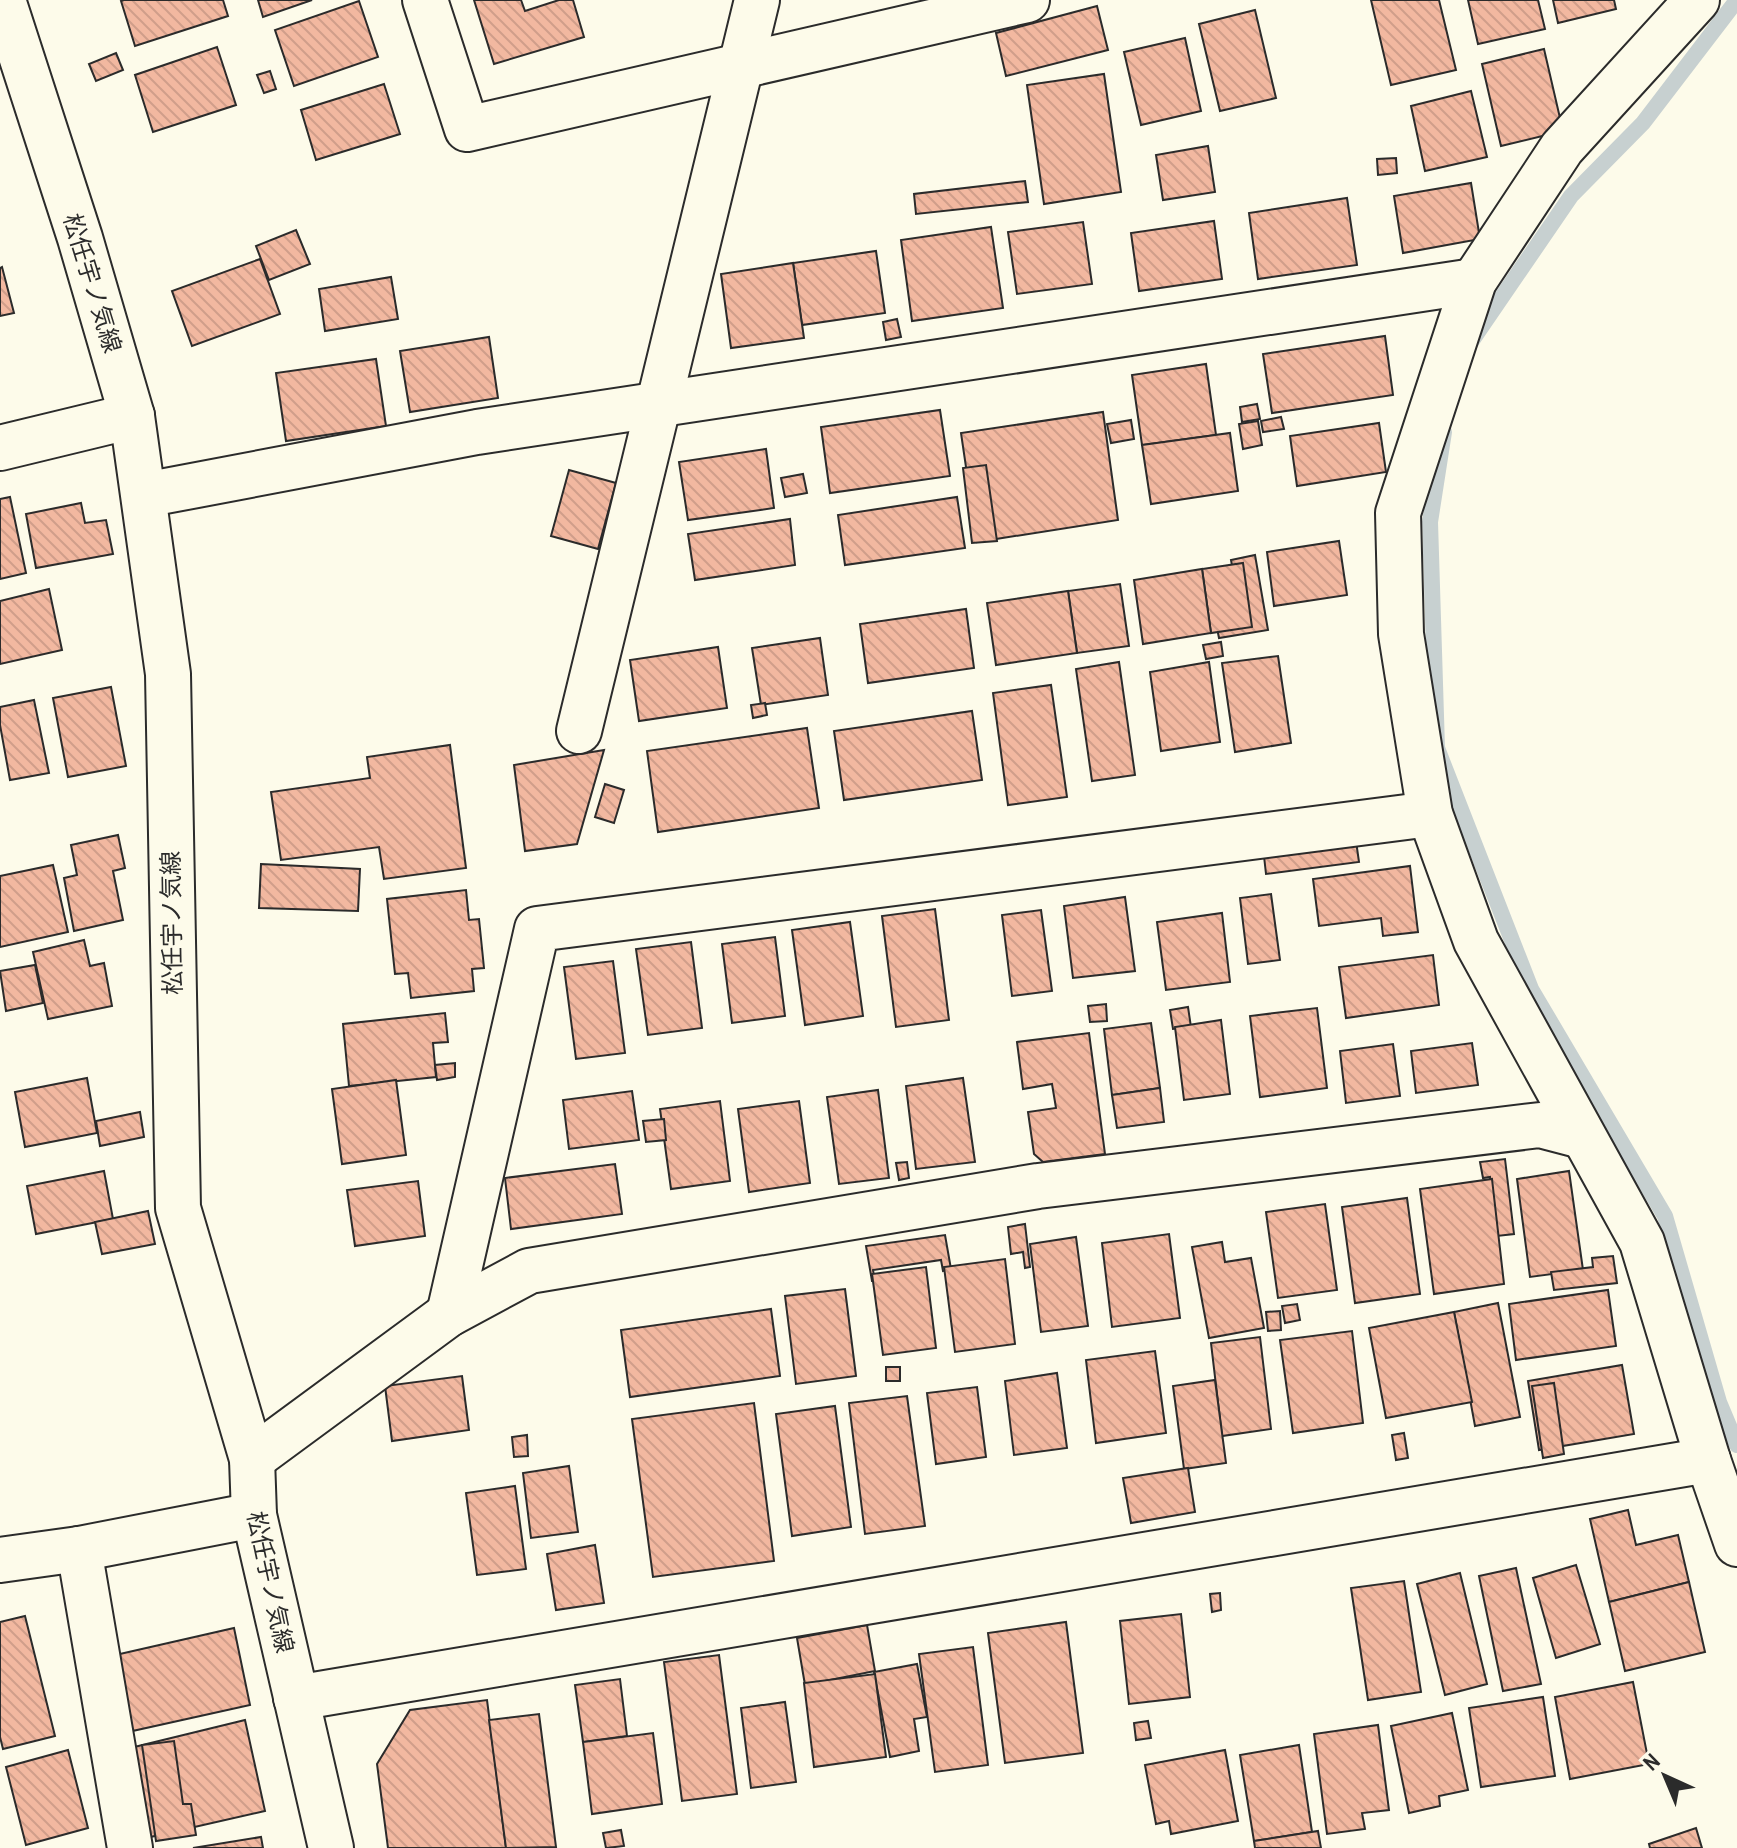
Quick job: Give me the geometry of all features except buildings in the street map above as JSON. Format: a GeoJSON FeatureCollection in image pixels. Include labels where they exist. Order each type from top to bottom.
{"type":"FeatureCollection","features":[{"type":"Feature","properties":{"kind":"street","name":"松任宇ノ気線"},"geometry":{"type":"LineString","coordinates":[[3,0],[80,238],[132,416],[168,674],[178,1208],[252,1459],[254,1515],[331,1848]]}},
{"type":"Feature","properties":{"kind":"street"},"geometry":{"type":"LineString","coordinates":[[425,0],[467,129],[1027,0]]}},
{"type":"Feature","properties":{"kind":"street"},"geometry":{"type":"LineString","coordinates":[[579,731],[757,0]]}},
{"type":"Feature","properties":{"kind":"street"},"geometry":{"type":"LineString","coordinates":[[1697,0],[1562,148],[1474,281],[1398,513],[1401,634],[1430,814],[1476,941],[1642,1242],[1708,1460],[1737,1544]]}},
{"type":"Feature","properties":{"kind":"street"},"geometry":{"type":"LineString","coordinates":[[144,495],[477,432],[1474,281]]}},
{"type":"Feature","properties":{"kind":"street"},"geometry":{"type":"LineString","coordinates":[[0,448],[132,416]]}},
{"type":"Feature","properties":{"kind":"street"},"geometry":{"type":"LineString","coordinates":[[449,1314],[537,929],[1430,814]]}},
{"type":"Feature","properties":{"kind":"street"},"geometry":{"type":"LineString","coordinates":[[252,1459],[449,1314],[529,1271],[1038,1186],[1540,1125],[1582,1136]]}},
{"type":"Feature","properties":{"kind":"street"},"geometry":{"type":"LineString","coordinates":[[296,1698],[1708,1460]]}},
{"type":"Feature","properties":{"kind":"street"},"geometry":{"type":"LineString","coordinates":[[0,1560],[79,1549],[254,1515]]}},
{"type":"Feature","properties":{"kind":"street"},"geometry":{"type":"LineString","coordinates":[[79,1549],[130,1848]]}},
{"type":"Feature","properties":{"kind":"waterway"},"geometry":{"type":"LineString","coordinates":[[1471,342],[1571,196],[1643,123],[1737,0]]}},
{"type":"Feature","properties":{"kind":"waterway"},"geometry":{"type":"LineString","coordinates":[[1444,432],[1430,522],[1437,748],[1531,989],[1665,1216],[1719,1402],[1737,1445]]}}]}
